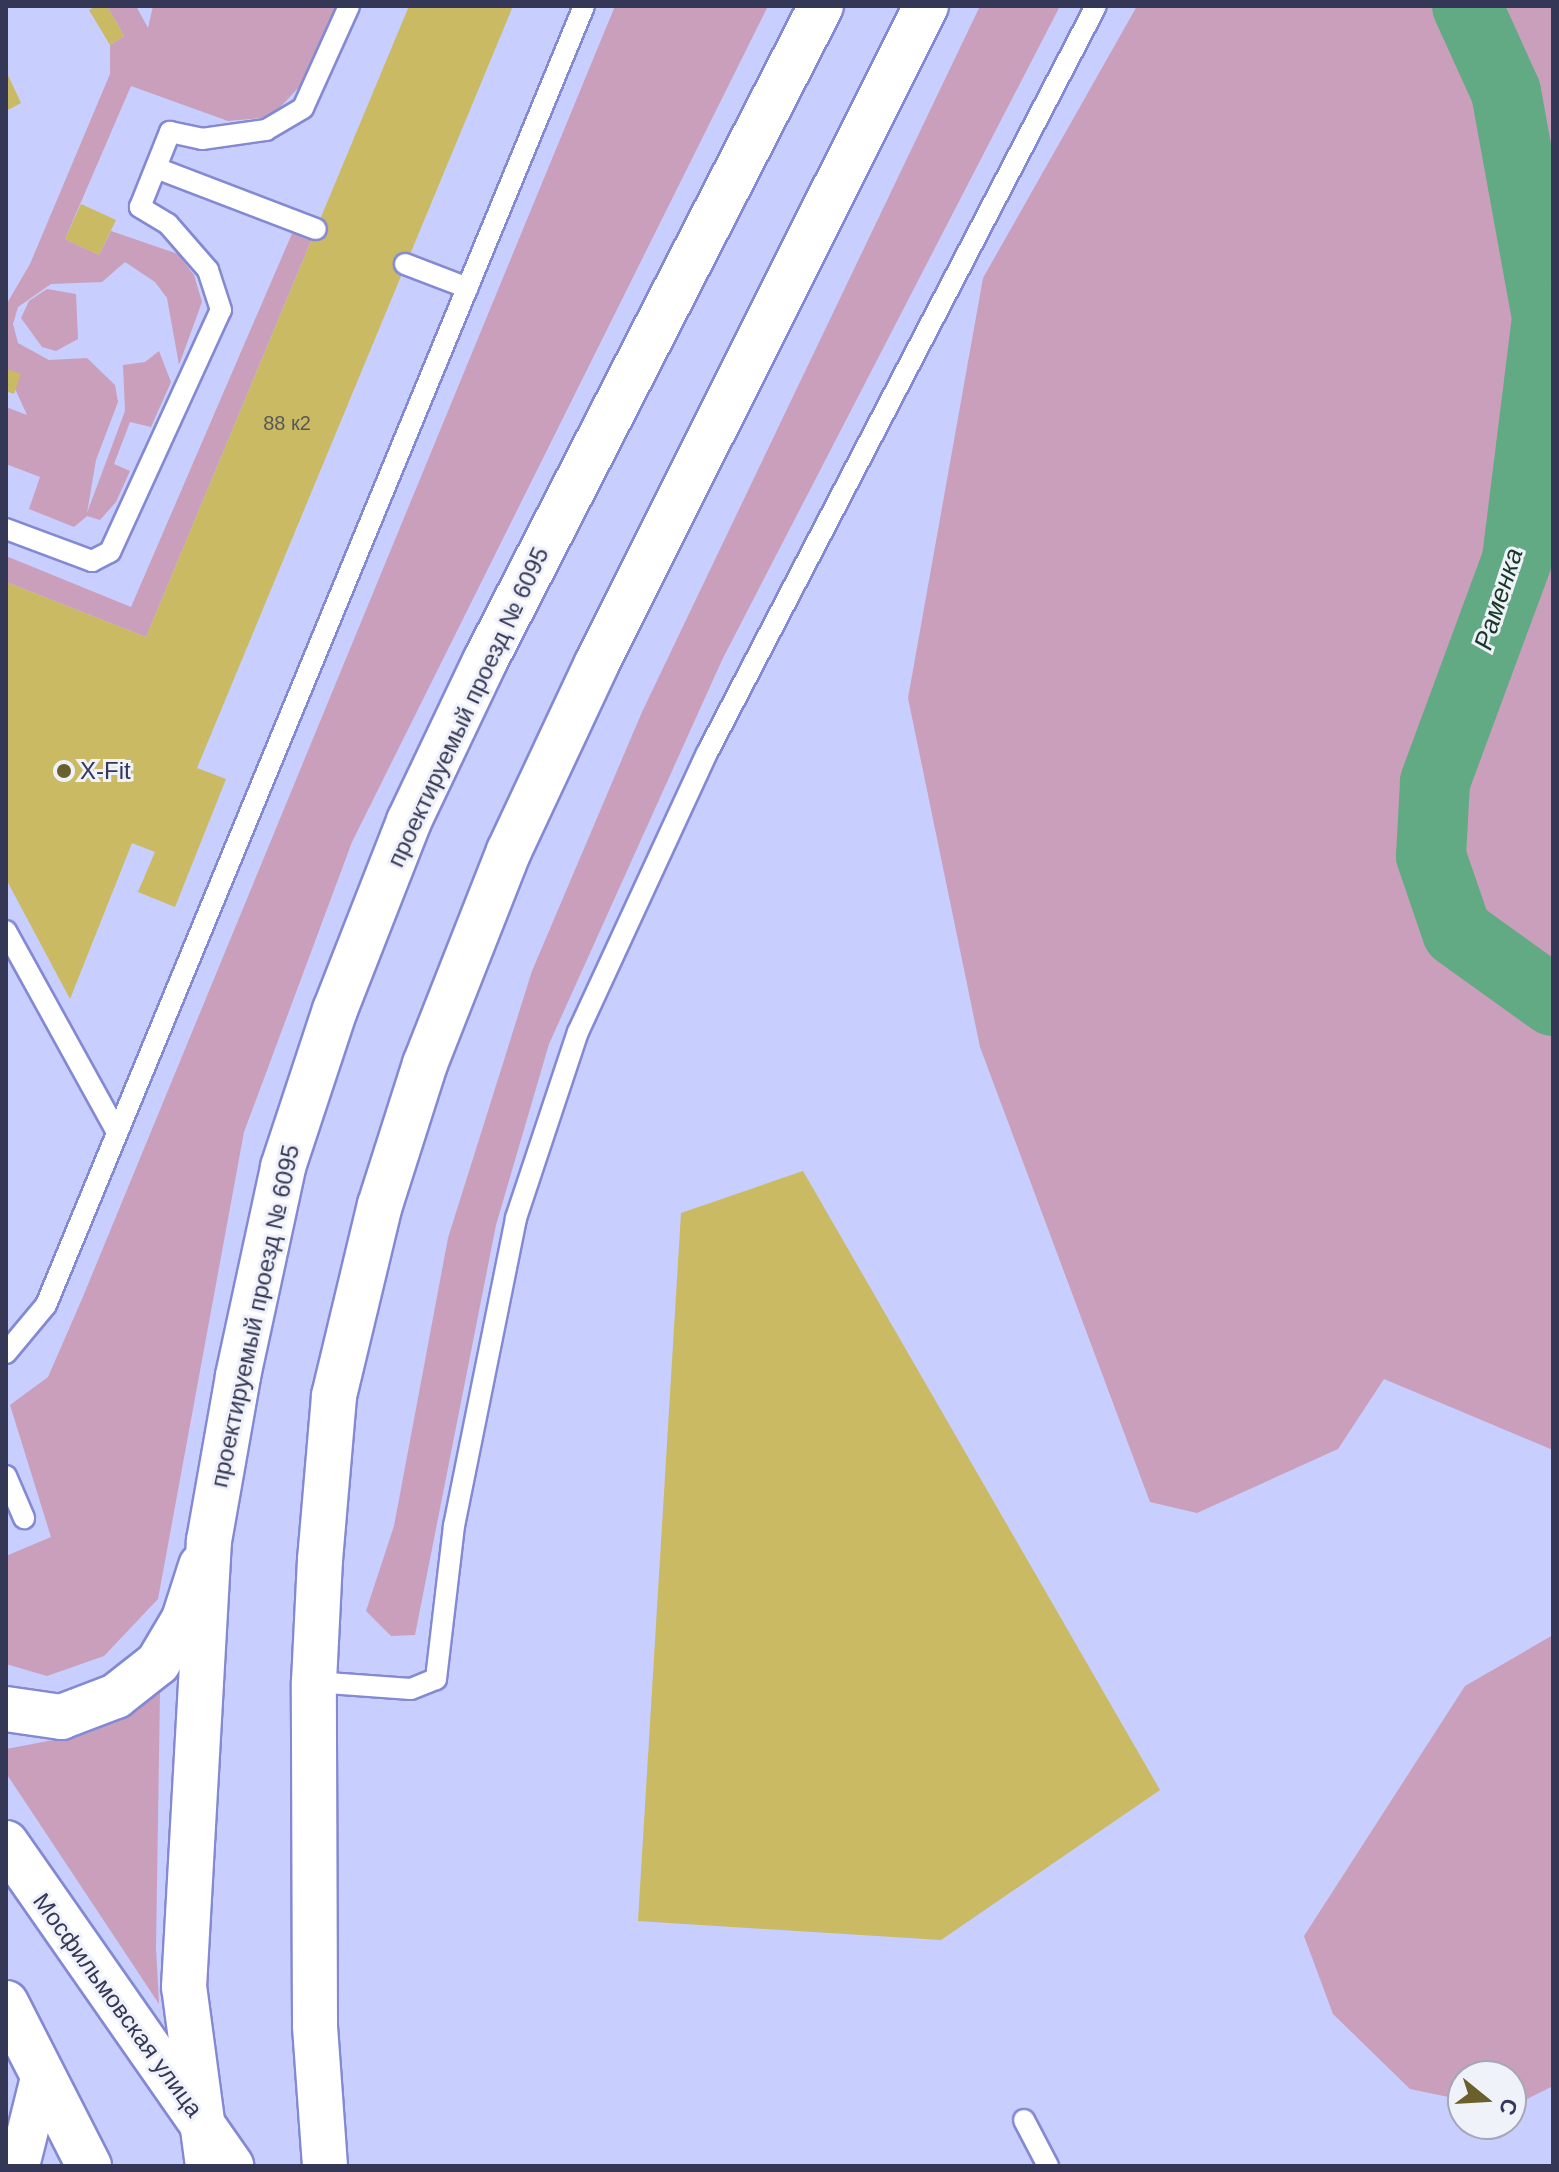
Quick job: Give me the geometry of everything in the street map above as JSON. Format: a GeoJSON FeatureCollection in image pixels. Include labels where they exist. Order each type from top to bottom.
{"type":"FeatureCollection","features":[{"type":"Feature","properties":{"kind":"main road","name":"проектируемый проезд № 6095"},"geometry":{"type":"LineString","coordinates":[[208,2166],[184,1987],[209,1541],[238,1376],[283,1167],[335,1010],[409,821],[485,661],[821,6]]}},
{"type":"Feature","properties":{"kind":"main road"},"geometry":{"type":"LineString","coordinates":[[325,2166],[315,2025],[314,1682],[334,1396],[380,1205],[425,1064],[509,851],[596,665],[926,6]]}},
{"type":"Feature","properties":{"kind":"main road"},"geometry":{"type":"LineString","coordinates":[[6,1709],[61,1717],[116,1696],[158,1663],[184,1619],[209,1541]]}},
{"type":"Feature","properties":{"kind":"main road","name":"Мосфильмовская улица"},"geometry":{"type":"LineString","coordinates":[[6,1843],[231,2166]]}},
{"type":"Feature","properties":{"kind":"main road"},"geometry":{"type":"LineString","coordinates":[[6,2003],[89,2166]]}},
{"type":"Feature","properties":{"kind":"street"},"geometry":{"type":"LineString","coordinates":[[19,2166],[42,2074]]}},
{"type":"Feature","properties":{"kind":"lane"},"geometry":{"type":"LineString","coordinates":[[6,529],[92,561],[110,552],[221,310],[208,270],[168,224],[140,207],[170,132],[202,139],[266,130],[303,108],[349,6]]}},
{"type":"Feature","properties":{"kind":"lane"},"geometry":{"type":"LineString","coordinates":[[6,1353],[46,1305],[584,6]]}},
{"type":"Feature","properties":{"kind":"lane"},"geometry":{"type":"LineString","coordinates":[[314,1682],[411,1689],[436,1679],[454,1526],[516,1218],[578,1032],[707,753],[1096,6]]}},
{"type":"Feature","properties":{"kind":"lane"},"geometry":{"type":"LineString","coordinates":[[156,168],[316,229]]}},
{"type":"Feature","properties":{"kind":"lane"},"geometry":{"type":"LineString","coordinates":[[405,264],[468,288]]}},
{"type":"Feature","properties":{"kind":"lane"},"geometry":{"type":"LineString","coordinates":[[6,931],[117,1132]]}},
{"type":"Feature","properties":{"kind":"lane"},"geometry":{"type":"LineString","coordinates":[[6,1476],[24,1518]]}},
{"type":"Feature","properties":{"kind":"lane"},"geometry":{"type":"LineString","coordinates":[[1024,2120],[1048,2166]]}},
{"type":"Feature","properties":{"kind":"shaded area"},"geometry":{"type":"Polygon","coordinates":[[[107,6],[136,6],[148,28],[153,6],[336,6],[301,85],[271,117],[228,121],[131,86],[65,239],[99,255],[111,231],[178,254],[194,275],[202,302],[179,365],[167,298],[155,282],[125,262],[102,282],[51,284],[18,307],[13,324],[18,343],[49,360],[87,358],[115,385],[118,402],[96,460],[87,513],[125,411],[123,365],[145,362],[159,351],[171,382],[151,427],[130,422],[114,464],[130,471],[116,502],[100,520],[87,516],[74,527],[29,509],[40,477],[6,464],[6,407],[27,415],[6,369],[6,305],[30,264],[110,74],[110,45],[124,36],[107,6]]]}},
{"type":"Feature","properties":{"kind":"shaded area"},"geometry":{"type":"Polygon","coordinates":[[[615,6],[768,6],[352,842],[244,1132],[158,1599],[104,1656],[47,1676],[6,1664],[6,1556],[51,1537],[10,1405],[48,1377],[82,1299],[615,6]]]}},
{"type":"Feature","properties":{"kind":"shaded area"},"geometry":{"type":"Polygon","coordinates":[[[980,6],[1060,6],[722,660],[549,1044],[496,1225],[415,1635],[391,1636],[366,1611],[394,1526],[448,1238],[532,971],[642,712],[980,6]]]}},
{"type":"Feature","properties":{"kind":"shaded area"},"geometry":{"type":"Polygon","coordinates":[[[1137,6],[1553,6],[1553,1450],[1384,1379],[1338,1449],[1197,1513],[1150,1502],[980,1047],[908,698],[983,278],[1137,6]]]}},
{"type":"Feature","properties":{"kind":"shaded area"},"geometry":{"type":"Polygon","coordinates":[[[297,222],[316,229],[146,637],[6,582],[6,556],[131,607],[297,222]]]}},
{"type":"Feature","properties":{"kind":"shaded area"},"geometry":{"type":"Polygon","coordinates":[[[47,289],[76,294],[78,339],[56,351],[42,347],[21,318],[29,301],[47,289]]]}},
{"type":"Feature","properties":{"kind":"shaded area"},"geometry":{"type":"Polygon","coordinates":[[[1553,1635],[1553,2086],[1527,2099],[1527,2060],[1447,2060],[1447,2097],[1410,2089],[1333,2014],[1304,1936],[1465,1686],[1553,1635]]]}},
{"type":"Feature","properties":{"kind":"shaded area"},"geometry":{"type":"Polygon","coordinates":[[[160,1692],[156,1948],[159,2004],[6,1773],[6,1749],[85,1734],[128,1716],[160,1692]]]}},
{"type":"Feature","properties":{"kind":"building"},"geometry":{"type":"Polygon","coordinates":[[[107,6],[124,36],[110,45],[89,10],[107,6]]]}},
{"type":"Feature","properties":{"kind":"building"},"geometry":{"type":"Polygon","coordinates":[[[409,6],[513,6],[197,768],[226,779],[175,907],[138,892],[155,852],[132,843],[70,999],[6,879],[6,582],[146,637],[409,6]]]}},
{"type":"Feature","properties":{"kind":"building"},"geometry":{"type":"Polygon","coordinates":[[[6,71],[21,103],[6,111],[6,71]]]}},
{"type":"Feature","properties":{"kind":"building"},"geometry":{"type":"Polygon","coordinates":[[[81,204],[116,220],[99,255],[65,239],[81,204]]]}},
{"type":"Feature","properties":{"kind":"building"},"geometry":{"type":"Polygon","coordinates":[[[6,369],[21,374],[14,394],[6,391],[6,369]]]}},
{"type":"Feature","properties":{"kind":"building"},"geometry":{"type":"Polygon","coordinates":[[[803,1171],[1160,1790],[941,1940],[638,1921],[681,1213],[803,1171]]]}},
{"type":"Feature","properties":{"kind":"waterway","name":"Раменка"},"geometry":{"type":"LineString","coordinates":[[1467,6],[1506,92],[1547,318],[1517,560],[1435,782],[1431,856],[1457,932],[1553,1001]]}},
{"type":"Feature","properties":{"kind":"place","name":"X-Fit"},"geometry":{"type":"Point","coordinates":[64,771]}}]}
